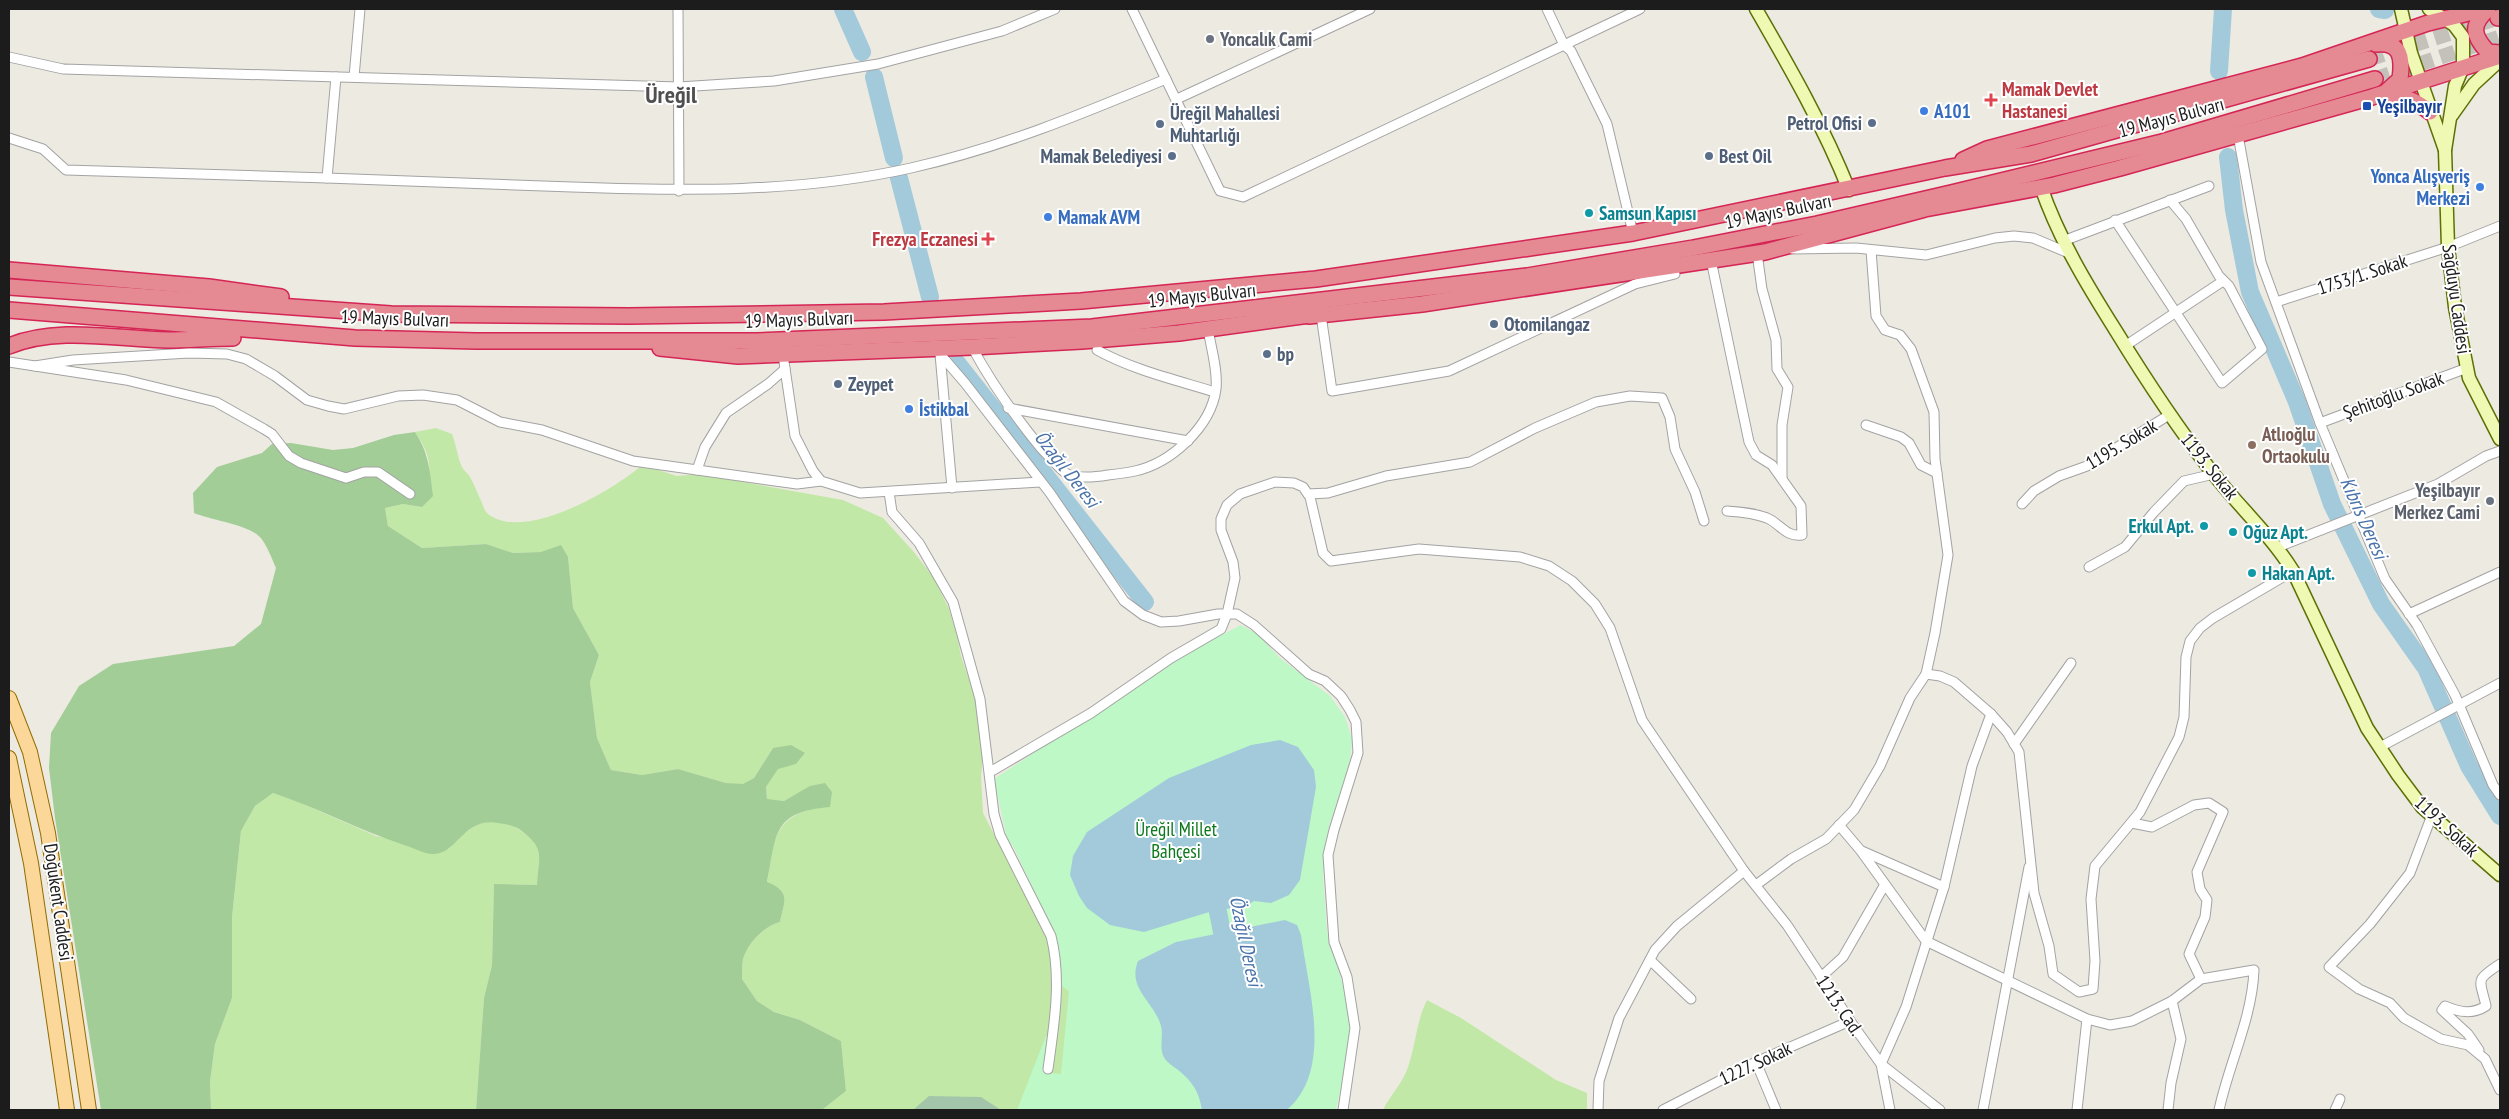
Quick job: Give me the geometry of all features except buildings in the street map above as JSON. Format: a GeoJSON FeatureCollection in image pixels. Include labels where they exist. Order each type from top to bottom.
{"type":"FeatureCollection","features":[{"type":"Feature","properties":{"kind":"highway"},"geometry":{"type":"LineString","coordinates":[[1945,168],[1987,149],[2293,69],[2406,33],[2428,23],[2485,9]]}},
{"type":"Feature","properties":{"kind":"highway"},"geometry":{"type":"LineString","coordinates":[[2495,14],[2477,20],[2475,34],[2488,52],[2500,56]]}},
{"type":"Feature","properties":{"kind":"highway"},"geometry":{"type":"LineString","coordinates":[[2370,44],[2386,43],[2396,48],[2402,62],[2400,79],[2392,88],[2372,97]]}},
{"type":"Feature","properties":{"kind":"highway"},"geometry":{"type":"LineString","coordinates":[[621,341],[677,351],[784,362],[888,350],[940,351],[972,347],[1082,341],[1208,329],[1422,304],[1772,250],[1924,209],[2041,187],[2238,135],[2372,97],[2500,56]]}},
{"type":"Feature","properties":{"kind":"highway","name":"19 Mayıs Bulvarı"},"geometry":{"type":"LineString","coordinates":[[9,287],[391,314],[628,316],[874,312],[1081,301],[1316,279],[1633,233],[1849,190],[1945,168],[2030,154],[2369,60]]}},
{"type":"Feature","properties":{"kind":"highway","name":"19 Mayıs Bulvarı"},"geometry":{"type":"LineString","coordinates":[[9,310],[355,338],[476,341],[758,341],[1092,327],[1527,276],[1693,248],[1817,224],[2162,142],[2375,79]]}},
{"type":"Feature","properties":{"kind":"highway"},"geometry":{"type":"LineString","coordinates":[[2372,97],[2405,97],[2413,100],[2430,112]]}},
{"type":"Feature","properties":{"kind":"highway"},"geometry":{"type":"LineString","coordinates":[[9,270],[209,287],[391,314]]}},
{"type":"Feature","properties":{"kind":"highway"},"geometry":{"type":"LineString","coordinates":[[1315,316],[1410,291]]}},
{"type":"Feature","properties":{"kind":"highway"},"geometry":{"type":"LineString","coordinates":[[9,346],[29,338],[69,335],[168,340],[355,338]]}},
{"type":"Feature","properties":{"kind":"highway"},"geometry":{"type":"LineString","coordinates":[[888,350],[908,335]]}},
{"type":"Feature","properties":{"kind":"main road","name":"Doğukent Caddesi"},"geometry":{"type":"LineString","coordinates":[[9,698],[30,752],[48,833],[89,1110]]}},
{"type":"Feature","properties":{"kind":"main road","name":"Doğukent Caddesi"},"geometry":{"type":"LineString","coordinates":[[9,758],[31,863],[67,1110]]}},
{"type":"Feature","properties":{"kind":"street"},"geometry":{"type":"LineString","coordinates":[[354,78],[360,9]]}},
{"type":"Feature","properties":{"kind":"street"},"geometry":{"type":"LineString","coordinates":[[678,9],[679,190]]}},
{"type":"Feature","properties":{"kind":"street"},"geometry":{"type":"LineString","coordinates":[[9,57],[63,69],[679,87],[774,81],[878,64],[1002,31],[1055,9]]}},
{"type":"Feature","properties":{"kind":"street"},"geometry":{"type":"LineString","coordinates":[[1132,9],[1220,191],[1243,197],[1640,9]]}},
{"type":"Feature","properties":{"kind":"street"},"geometry":{"type":"LineString","coordinates":[[1177,99],[1370,9]]}},
{"type":"Feature","properties":{"kind":"street"},"geometry":{"type":"LineString","coordinates":[[1547,9],[1564,45],[1571,51],[1607,124],[1633,233]]}},
{"type":"Feature","properties":{"kind":"street"},"geometry":{"type":"LineString","coordinates":[[1756,9],[1810,107],[1849,190]]}},
{"type":"Feature","properties":{"kind":"street"},"geometry":{"type":"LineString","coordinates":[[2400,9],[2430,112],[2445,150]]}},
{"type":"Feature","properties":{"kind":"street"},"geometry":{"type":"LineString","coordinates":[[2370,44],[2393,30],[2400,9]]}},
{"type":"Feature","properties":{"kind":"street"},"geometry":{"type":"LineString","coordinates":[[2429,9],[2454,25],[2463,37],[2463,67],[2455,86],[2445,150]]}},
{"type":"Feature","properties":{"kind":"street"},"geometry":{"type":"LineString","coordinates":[[2450,118],[2474,84],[2500,56]]}},
{"type":"Feature","properties":{"kind":"street"},"geometry":{"type":"LineString","coordinates":[[327,178],[336,77]]}},
{"type":"Feature","properties":{"kind":"street"},"geometry":{"type":"LineString","coordinates":[[9,138],[43,149],[66,170],[679,190],[761,189],[836,182],[910,169],[991,148],[1054,126],[1166,79]]}},
{"type":"Feature","properties":{"kind":"street"},"geometry":{"type":"LineString","coordinates":[[2238,135],[2261,262],[2357,517],[2385,579],[2409,614],[2459,706],[2493,785],[2500,795]]}},
{"type":"Feature","properties":{"kind":"street","name":"Sağduyu Caddesi"},"geometry":{"type":"LineString","coordinates":[[2445,150],[2448,247],[2455,307],[2469,378],[2500,439]]}},
{"type":"Feature","properties":{"kind":"street"},"geometry":{"type":"LineString","coordinates":[[2063,241],[2209,186]]}},
{"type":"Feature","properties":{"kind":"street","name":"1193. Sokak"},"geometry":{"type":"LineString","coordinates":[[2041,187],[2063,241],[2125,346],[2169,415],[2214,474],[2278,547],[2293,571],[2367,728],[2412,794],[2432,815],[2500,875]]}},
{"type":"Feature","properties":{"kind":"street"},"geometry":{"type":"LineString","coordinates":[[2115,220],[2222,383],[2262,349],[2233,294],[2186,219],[2170,200]]}},
{"type":"Feature","properties":{"kind":"street","name":"1753/1. Sokak"},"geometry":{"type":"LineString","coordinates":[[2276,302],[2448,247],[2500,226]]}},
{"type":"Feature","properties":{"kind":"street"},"geometry":{"type":"LineString","coordinates":[[1772,250],[1871,250],[1926,255],[1995,238],[2014,236],[2033,238],[2071,254]]}},
{"type":"Feature","properties":{"kind":"street"},"geometry":{"type":"LineString","coordinates":[[1756,885],[1791,859],[1826,838],[1854,810],[1880,766],[1910,698],[1926,674],[1935,633],[1948,555],[1937,472],[1934,412],[1910,349],[1900,335],[1885,330],[1876,316],[1871,250]]}},
{"type":"Feature","properties":{"kind":"street"},"geometry":{"type":"LineString","coordinates":[[1757,253],[1762,289],[1776,340],[1777,369],[1788,387],[1782,425],[1782,478]]}},
{"type":"Feature","properties":{"kind":"street"},"geometry":{"type":"LineString","coordinates":[[1711,260],[1749,442],[1756,455],[1772,465],[1801,506],[1802,534],[1795,536],[1784,532],[1770,520],[1753,513],[1727,511]]}},
{"type":"Feature","properties":{"kind":"street"},"geometry":{"type":"LineString","coordinates":[[1315,316],[1332,391],[1449,371],[1635,284],[1675,274]]}},
{"type":"Feature","properties":{"kind":"street"},"geometry":{"type":"LineString","coordinates":[[2125,346],[2224,281]]}},
{"type":"Feature","properties":{"kind":"street"},"geometry":{"type":"LineString","coordinates":[[972,347],[991,383],[1008,408],[1047,455],[1067,474],[1082,477],[1136,471],[1161,460],[1188,441],[1207,416],[1215,392],[1215,369],[1208,329]]}},
{"type":"Feature","properties":{"kind":"street"},"geometry":{"type":"LineString","coordinates":[[1097,350],[1109,357],[1153,373],[1215,392]]}},
{"type":"Feature","properties":{"kind":"street"},"geometry":{"type":"LineString","coordinates":[[940,351],[1050,493],[1124,600],[1143,615],[1161,622],[1237,614],[1254,625],[1309,674],[1325,681],[1341,696],[1356,722],[1358,754],[1328,855],[1334,942],[1347,977],[1354,1028],[1343,1110]]}},
{"type":"Feature","properties":{"kind":"street"},"geometry":{"type":"LineString","coordinates":[[940,351],[952,488]]}},
{"type":"Feature","properties":{"kind":"street"},"geometry":{"type":"LineString","coordinates":[[35,366],[73,360],[189,353],[227,354],[246,359],[275,376],[307,400],[328,406],[344,409],[398,396],[423,395],[457,400],[500,422],[542,430],[633,461],[797,484],[821,481],[860,493],[1040,482]]}},
{"type":"Feature","properties":{"kind":"street"},"geometry":{"type":"LineString","coordinates":[[9,362],[126,380],[216,402],[272,434],[289,456],[301,463],[346,478],[364,472],[378,472],[410,494]]}},
{"type":"Feature","properties":{"kind":"street"},"geometry":{"type":"LineString","coordinates":[[697,470],[705,447],[726,413],[768,384],[784,362]]}},
{"type":"Feature","properties":{"kind":"street"},"geometry":{"type":"LineString","coordinates":[[784,362],[796,436],[813,471],[821,481]]}},
{"type":"Feature","properties":{"kind":"street","name":"Şehitoğlu Sokak"},"geometry":{"type":"LineString","coordinates":[[2320,422],[2467,368]]}},
{"type":"Feature","properties":{"kind":"street"},"geometry":{"type":"LineString","coordinates":[[990,772],[1091,713],[1171,658],[1216,634],[1221,629],[1228,614],[1235,578],[1233,562],[1221,530],[1221,519],[1227,505],[1240,494],[1275,482],[1294,483],[1303,487],[1308,494],[1328,493],[1386,476],[1470,462],[1535,428],[1596,402],[1630,396],[1662,398],[1670,417],[1675,450],[1695,492],[1704,521]]}},
{"type":"Feature","properties":{"kind":"street"},"geometry":{"type":"LineString","coordinates":[[1008,408],[1188,441]]}},
{"type":"Feature","properties":{"kind":"street","name":"1195. Sokak"},"geometry":{"type":"LineString","coordinates":[[2022,504],[2034,491],[2059,476],[2087,466],[2169,415]]}},
{"type":"Feature","properties":{"kind":"street"},"geometry":{"type":"LineString","coordinates":[[1866,425],[1901,437],[1909,443],[1921,466],[1937,472]]}},
{"type":"Feature","properties":{"kind":"street"},"geometry":{"type":"LineString","coordinates":[[2278,547],[2438,484],[2486,456],[2500,451]]}},
{"type":"Feature","properties":{"kind":"street"},"geometry":{"type":"LineString","coordinates":[[2089,567],[2125,547],[2154,512],[2184,481],[2214,474]]}},
{"type":"Feature","properties":{"kind":"street"},"geometry":{"type":"LineString","coordinates":[[889,492],[892,512],[919,543],[953,602],[970,654],[980,699],[994,814],[1000,835],[1051,936],[1055,954],[1057,983],[1048,1069]]}},
{"type":"Feature","properties":{"kind":"street","name":"1213. Cad."},"geometry":{"type":"LineString","coordinates":[[1308,494],[1321,548],[1331,561],[1419,549],[1520,557],[1549,566],[1572,581],[1595,604],[1610,628],[1642,720],[1744,870],[1787,925],[1850,1021],[1881,1064],[1940,1110]]}},
{"type":"Feature","properties":{"kind":"street"},"geometry":{"type":"LineString","coordinates":[[1926,674],[1940,676],[1954,682],[1990,714],[2019,752],[2034,893],[2049,946],[2053,974],[2079,992],[2093,989],[2095,960],[2091,899],[2095,866],[2132,824],[2159,780],[2179,738],[2184,717],[2186,656],[2190,641],[2200,628],[2214,618],[2293,571]]}},
{"type":"Feature","properties":{"kind":"street"},"geometry":{"type":"LineString","coordinates":[[2409,614],[2500,572]]}},
{"type":"Feature","properties":{"kind":"street"},"geometry":{"type":"LineString","coordinates":[[2014,744],[2071,663]]}},
{"type":"Feature","properties":{"kind":"street"},"geometry":{"type":"LineString","coordinates":[[2380,747],[2500,683]]}},
{"type":"Feature","properties":{"kind":"street"},"geometry":{"type":"LineString","coordinates":[[1890,1110],[1881,1064],[1906,1007],[1944,887],[1967,783],[1990,714]]}},
{"type":"Feature","properties":{"kind":"street"},"geometry":{"type":"LineString","coordinates":[[2132,824],[2152,828],[2194,805],[2209,804],[2223,812],[2197,872],[2200,888],[2207,900],[2205,916],[2189,954],[2201,980]]}},
{"type":"Feature","properties":{"kind":"street"},"geometry":{"type":"LineString","coordinates":[[2432,815],[2410,873],[2370,924],[2329,968],[2360,989],[2390,1003],[2404,1018],[2442,1039],[2468,1045],[2485,1059]]}},
{"type":"Feature","properties":{"kind":"street"},"geometry":{"type":"LineString","coordinates":[[1839,825],[1862,851],[1884,886],[1926,941],[2007,978],[2087,1019],[2110,1025],[2132,1021],[2172,1001],[2201,980],[2254,970],[2251,999],[2242,1036],[2224,1085],[2219,1110]]}},
{"type":"Feature","properties":{"kind":"street"},"geometry":{"type":"LineString","coordinates":[[1862,851],[1944,887]]}},
{"type":"Feature","properties":{"kind":"street"},"geometry":{"type":"LineString","coordinates":[[1983,1110],[2030,860]]}},
{"type":"Feature","properties":{"kind":"street"},"geometry":{"type":"LineString","coordinates":[[1598,1110],[1599,1081],[1619,1018],[1655,950],[1677,926],[1744,870]]}},
{"type":"Feature","properties":{"kind":"street"},"geometry":{"type":"LineString","coordinates":[[1821,977],[1843,958],[1884,886]]}},
{"type":"Feature","properties":{"kind":"street"},"geometry":{"type":"LineString","coordinates":[[1650,960],[1691,999]]}},
{"type":"Feature","properties":{"kind":"street"},"geometry":{"type":"LineString","coordinates":[[2500,964],[2483,976],[2479,986],[2486,1006],[2478,1012],[2454,1010],[2445,1006],[2442,1010],[2468,1034],[2485,1059],[2500,1090]]}},
{"type":"Feature","properties":{"kind":"street"},"geometry":{"type":"LineString","coordinates":[[2168,1110],[2171,1083],[2181,1038],[2172,1001]]}},
{"type":"Feature","properties":{"kind":"street"},"geometry":{"type":"LineString","coordinates":[[2077,1110],[2087,1019]]}},
{"type":"Feature","properties":{"kind":"street","name":"1227. Sokak"},"geometry":{"type":"LineString","coordinates":[[1663,1110],[1756,1062],[1850,1021]]}},
{"type":"Feature","properties":{"kind":"street"},"geometry":{"type":"LineString","coordinates":[[1756,1062],[1776,1110]]}},
{"type":"Feature","properties":{"kind":"street"},"geometry":{"type":"LineString","coordinates":[[2335,1110],[2340,1099]]}},
{"type":"Feature","properties":{"kind":"green space"},"geometry":{"type":"Polygon","coordinates":[[[436,428],[452,434],[462,467],[470,477],[487,513],[503,521],[522,522],[544,518],[567,510],[611,487],[642,465],[677,476],[699,474],[843,500],[883,518],[934,578],[949,609],[961,656],[978,706],[984,747],[981,776],[983,813],[1047,936],[1058,969],[1172,1110],[822,1110],[846,1091],[841,1041],[800,1020],[774,1012],[757,1001],[742,979],[743,959],[753,941],[768,927],[780,922],[784,903],[783,893],[775,886],[767,883],[777,836],[789,820],[812,809],[797,794],[784,801],[767,800],[766,787],[778,768],[796,764],[805,753],[773,748],[754,778],[743,785],[726,783],[678,769],[642,775],[611,770],[597,738],[590,682],[599,655],[573,608],[568,557],[542,552],[513,553],[486,544],[422,548],[388,526],[385,508],[403,504],[422,507],[428,486],[429,468],[426,451],[415,432],[436,428]]]}},
{"type":"Feature","properties":{"kind":"green space"},"geometry":{"type":"Polygon","coordinates":[[[415,432],[426,455],[433,496],[422,507],[403,504],[385,508],[388,526],[422,548],[486,544],[513,553],[541,552],[561,545],[568,557],[573,608],[599,655],[590,682],[597,738],[611,770],[642,775],[678,769],[726,783],[743,784],[754,778],[773,748],[791,745],[805,753],[796,764],[778,769],[766,787],[767,799],[784,801],[810,786],[825,783],[832,792],[830,807],[797,814],[787,820],[781,828],[776,838],[767,882],[775,886],[783,894],[784,903],[780,922],[768,927],[757,936],[745,953],[742,969],[742,979],[757,1001],[774,1012],[800,1020],[841,1041],[846,1091],[822,1110],[476,1110],[484,998],[492,965],[494,884],[537,885],[539,853],[537,847],[519,829],[504,824],[486,823],[476,825],[468,830],[441,853],[429,854],[273,793],[255,806],[241,831],[232,917],[232,998],[215,1044],[210,1082],[211,1110],[101,1110],[55,818],[49,768],[51,733],[79,686],[113,664],[234,646],[261,624],[276,568],[265,544],[260,537],[247,529],[194,513],[193,493],[217,467],[262,453],[272,444],[291,443],[333,450],[353,448],[394,435],[415,432]]]}},
{"type":"Feature","properties":{"kind":"green space","name":"Üreğil Millet Bahçesi"},"geometry":{"type":"Polygon","coordinates":[[[1241,625],[1257,634],[1281,659],[1330,696],[1345,717],[1352,739],[1350,762],[1328,830],[1323,875],[1327,932],[1347,998],[1350,1021],[1348,1056],[1336,1110],[1017,1110],[1046,1036],[1049,1036],[1044,1072],[1061,1074],[1069,991],[1059,984],[1060,960],[1053,931],[1013,846],[1007,839],[994,779],[1185,654],[1241,625]]]}},
{"type":"Feature","properties":{"kind":"green space"},"geometry":{"type":"Polygon","coordinates":[[[273,793],[299,802],[376,836],[448,849],[474,827],[492,821],[513,826],[537,845],[540,868],[537,885],[494,884],[492,965],[484,998],[476,1110],[211,1110],[210,1082],[215,1044],[232,998],[232,917],[241,831],[255,806],[273,793]]]}},
{"type":"Feature","properties":{"kind":"green space"},"geometry":{"type":"Polygon","coordinates":[[[1427,1000],[1461,1018],[1556,1080],[1587,1093],[1587,1110],[1383,1110],[1406,1073],[1423,1008],[1427,1000]]]}},
{"type":"Feature","properties":{"kind":"green space"},"geometry":{"type":"Polygon","coordinates":[[[929,1096],[981,1097],[1001,1110],[913,1110],[929,1096]]]}},
{"type":"Feature","properties":{"kind":"water"},"geometry":{"type":"Polygon","coordinates":[[[1280,740],[1298,747],[1314,770],[1316,787],[1300,880],[1289,895],[1271,903],[1254,901],[1243,908],[1219,909],[1144,932],[1110,925],[1087,908],[1079,896],[1070,875],[1073,856],[1087,832],[1169,778],[1251,745],[1280,740]]]}},
{"type":"Feature","properties":{"kind":"water"},"geometry":{"type":"Polygon","coordinates":[[[1285,920],[1297,925],[1301,935],[1314,1027],[1314,1051],[1310,1073],[1301,1093],[1287,1110],[1202,1110],[1199,1097],[1191,1082],[1168,1062],[1163,1055],[1161,1026],[1158,1017],[1143,995],[1136,979],[1138,961],[1176,942],[1285,920]]]}},
{"type":"Feature","properties":{"kind":"waterway","name":"Özağıl Deresi"},"geometry":{"type":"LineString","coordinates":[[843,9],[862,52]]}},
{"type":"Feature","properties":{"kind":"waterway","name":"Kıbrıs Deresi"},"geometry":{"type":"LineString","coordinates":[[2219,71],[2223,9]]}},
{"type":"Feature","properties":{"kind":"waterway"},"geometry":{"type":"LineString","coordinates":[[2379,9],[2385,10]]}},
{"type":"Feature","properties":{"kind":"waterway","name":"Özağıl Deresi"},"geometry":{"type":"LineString","coordinates":[[874,77],[894,158]]}},
{"type":"Feature","properties":{"kind":"waterway","name":"Kıbrıs Deresi"},"geometry":{"type":"LineString","coordinates":[[2228,157],[2234,210],[2250,292],[2297,402],[2332,504],[2381,604],[2426,668],[2469,766],[2500,816]]}},
{"type":"Feature","properties":{"kind":"waterway","name":"Özağıl Deresi"},"geometry":{"type":"LineString","coordinates":[[899,178],[930,297]]}},
{"type":"Feature","properties":{"kind":"waterway","name":"Özağıl Deresi"},"geometry":{"type":"LineString","coordinates":[[957,363],[1145,602]]}},
{"type":"Feature","properties":{"kind":"waterway","name":"Özağıl Deresi"},"geometry":{"type":"LineString","coordinates":[[1213,887],[1227,957]]}},
{"type":"Feature","properties":{"kind":"tunnel"},"geometry":{"type":"LineString","coordinates":[[2369,59],[2498,18]]}},
{"type":"Feature","properties":{"kind":"tunnel"},"geometry":{"type":"LineString","coordinates":[[2375,79],[2500,37]]}},
{"type":"Feature","properties":{"kind":"place","name":"Yoncalık Cami"},"geometry":{"type":"Point","coordinates":[1210,39]}},
{"type":"Feature","properties":{"kind":"place","name":"Mamak Devlet Hastanesi"},"geometry":{"type":"Point","coordinates":[1991,100]}},
{"type":"Feature","properties":{"kind":"place","name":"Yeşilbayır"},"geometry":{"type":"Point","coordinates":[2367,106]}},
{"type":"Feature","properties":{"kind":"place","name":"A101"},"geometry":{"type":"Point","coordinates":[1924,111]}},
{"type":"Feature","properties":{"kind":"place","name":"Petrol Ofisi"},"geometry":{"type":"Point","coordinates":[1872,123]}},
{"type":"Feature","properties":{"kind":"place","name":"Üreğil Mahallesi Muhtarlığı"},"geometry":{"type":"Point","coordinates":[1160,124]}},
{"type":"Feature","properties":{"kind":"place","name":"Mamak Belediyesi"},"geometry":{"type":"Point","coordinates":[1172,156]}},
{"type":"Feature","properties":{"kind":"place","name":"Best Oil"},"geometry":{"type":"Point","coordinates":[1709,156]}},
{"type":"Feature","properties":{"kind":"place","name":"Yonca Alışveriş Merkezi"},"geometry":{"type":"Point","coordinates":[2480,187]}},
{"type":"Feature","properties":{"kind":"place","name":"Samsun Kapısı"},"geometry":{"type":"Point","coordinates":[1589,213]}},
{"type":"Feature","properties":{"kind":"place","name":"Mamak AVM"},"geometry":{"type":"Point","coordinates":[1048,217]}},
{"type":"Feature","properties":{"kind":"place","name":"Frezya Eczanesi"},"geometry":{"type":"Point","coordinates":[988,239]}},
{"type":"Feature","properties":{"kind":"place","name":"Otomilangaz"},"geometry":{"type":"Point","coordinates":[1494,324]}},
{"type":"Feature","properties":{"kind":"place","name":"bp"},"geometry":{"type":"Point","coordinates":[1267,354]}},
{"type":"Feature","properties":{"kind":"place","name":"Zeypet"},"geometry":{"type":"Point","coordinates":[838,384]}},
{"type":"Feature","properties":{"kind":"place","name":"İstikbal"},"geometry":{"type":"Point","coordinates":[909,409]}},
{"type":"Feature","properties":{"kind":"place","name":"Atlıoğlu Ortaokulu"},"geometry":{"type":"Point","coordinates":[2252,445]}},
{"type":"Feature","properties":{"kind":"place","name":"Yeşilbayır Merkez Cami"},"geometry":{"type":"Point","coordinates":[2490,501]}},
{"type":"Feature","properties":{"kind":"place","name":"Erkul Apt."},"geometry":{"type":"Point","coordinates":[2204,526]}},
{"type":"Feature","properties":{"kind":"place","name":"Oğuz Apt."},"geometry":{"type":"Point","coordinates":[2233,532]}},
{"type":"Feature","properties":{"kind":"place","name":"Hakan Apt."},"geometry":{"type":"Point","coordinates":[2252,573]}},
{"type":"Feature","properties":{"kind":"district","name":"Üreğil"},"geometry":{"type":"Point","coordinates":[671,94]}}]}
